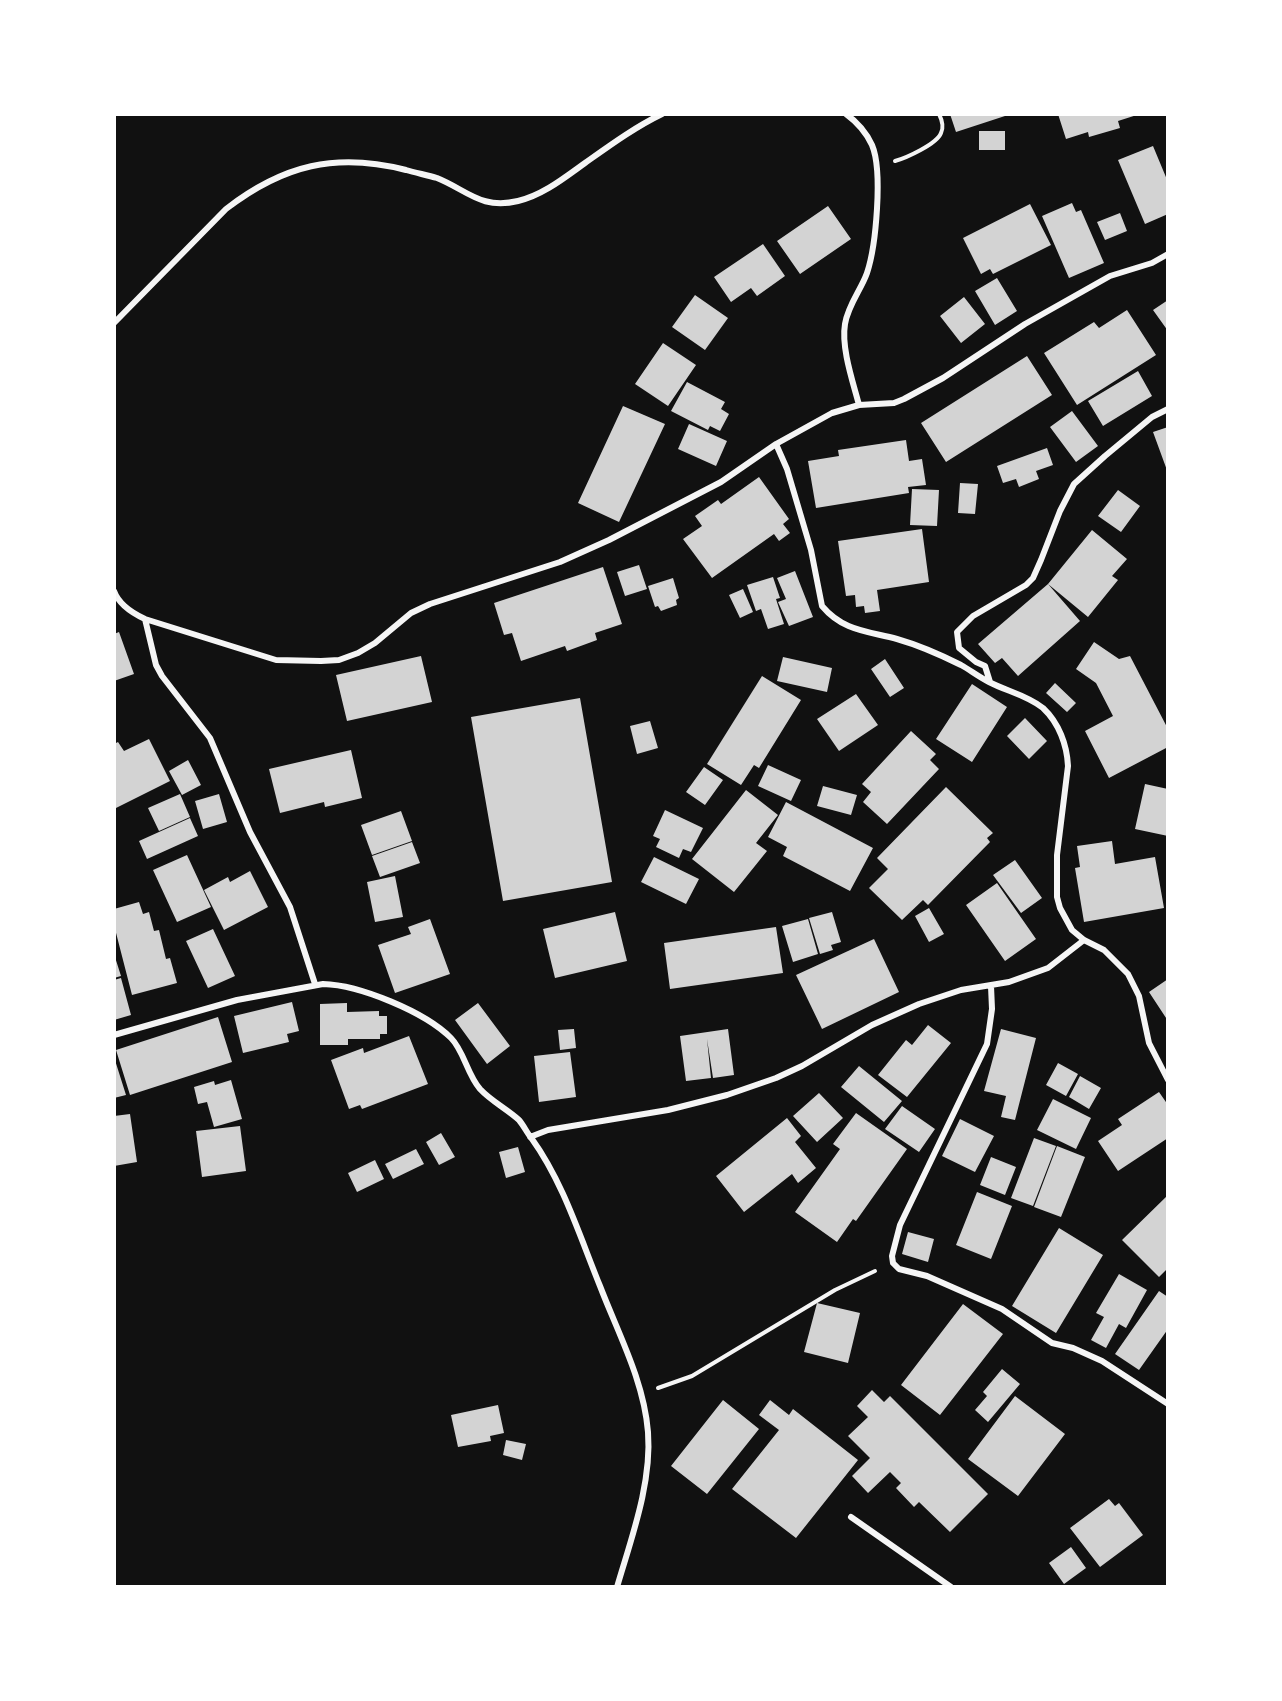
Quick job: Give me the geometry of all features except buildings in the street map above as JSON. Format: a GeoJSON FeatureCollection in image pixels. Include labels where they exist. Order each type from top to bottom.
{"type":"FeatureCollection","features":[{"type":"Feature","properties":{"kind":"street"},"geometry":{"type":"LineString","coordinates":[[114,323],[226,209],[246,194],[310,165],[336,161],[386,165],[437,178],[481,201],[492,203],[518,201],[540,194],[587,161],[662,114]]}},
{"type":"Feature","properties":{"kind":"street"},"geometry":{"type":"LineString","coordinates":[[846,114],[865,132],[872,144],[877,166],[875,224],[869,265],[844,324],[849,365],[860,405]]}},
{"type":"Feature","properties":{"kind":"street"},"geometry":{"type":"LineString","coordinates":[[114,591],[129,611],[145,619],[276,660],[321,661],[345,658],[375,643],[411,613],[430,604],[560,562],[609,540],[721,482],[776,444],[832,413],[860,405],[894,404],[943,378],[1025,324],[1110,276],[1152,263],[1168,254]]}},
{"type":"Feature","properties":{"kind":"street"},"geometry":{"type":"LineString","coordinates":[[990,682],[985,666],[976,662],[959,648],[957,632],[978,612],[1026,585],[1033,578],[1060,511],[1074,484],[1152,417],[1168,409]]}},
{"type":"Feature","properties":{"kind":"street"},"geometry":{"type":"LineString","coordinates":[[776,444],[787,469],[805,530],[822,606],[828,613],[844,625],[909,644],[961,665],[990,682],[1012,690],[1042,708],[1054,721],[1063,738],[1068,766],[1058,855],[1057,897],[1064,918],[1072,930],[1084,940],[1104,950],[1128,974],[1139,996],[1149,1043],[1168,1080]]}},
{"type":"Feature","properties":{"kind":"street"},"geometry":{"type":"LineString","coordinates":[[145,619],[156,664],[162,676],[210,738],[250,832],[290,907],[315,984]]}},
{"type":"Feature","properties":{"kind":"street"},"geometry":{"type":"LineString","coordinates":[[531,1137],[548,1130],[630,1118],[727,1095],[776,1078],[802,1066],[872,1025],[919,1004],[961,990],[991,986],[1048,968],[1084,940]]}},
{"type":"Feature","properties":{"kind":"street"},"geometry":{"type":"LineString","coordinates":[[114,1035],[227,1002],[315,984],[336,984],[369,992],[398,1005],[452,1039],[480,1089],[519,1121],[544,1156],[575,1224],[627,1352],[640,1394],[648,1433],[644,1486],[617,1587]]}},
{"type":"Feature","properties":{"kind":"street"},"geometry":{"type":"LineString","coordinates":[[991,986],[992,1009],[987,1044],[900,1224],[892,1256],[893,1263],[899,1269],[927,1276],[1002,1308],[1052,1344],[1073,1348],[1102,1361],[1168,1404]]}},
{"type":"Feature","properties":{"kind":"street"},"geometry":{"type":"LineString","coordinates":[[851,1517],[951,1587]]}},
{"type":"Feature","properties":{"kind":"path"},"geometry":{"type":"LineString","coordinates":[[877,166],[907,158],[937,139],[941,134],[942,122],[939,114]]}},
{"type":"Feature","properties":{"kind":"path"},"geometry":{"type":"LineString","coordinates":[[640,1394],[692,1376],[835,1290],[893,1263]]}}]}
